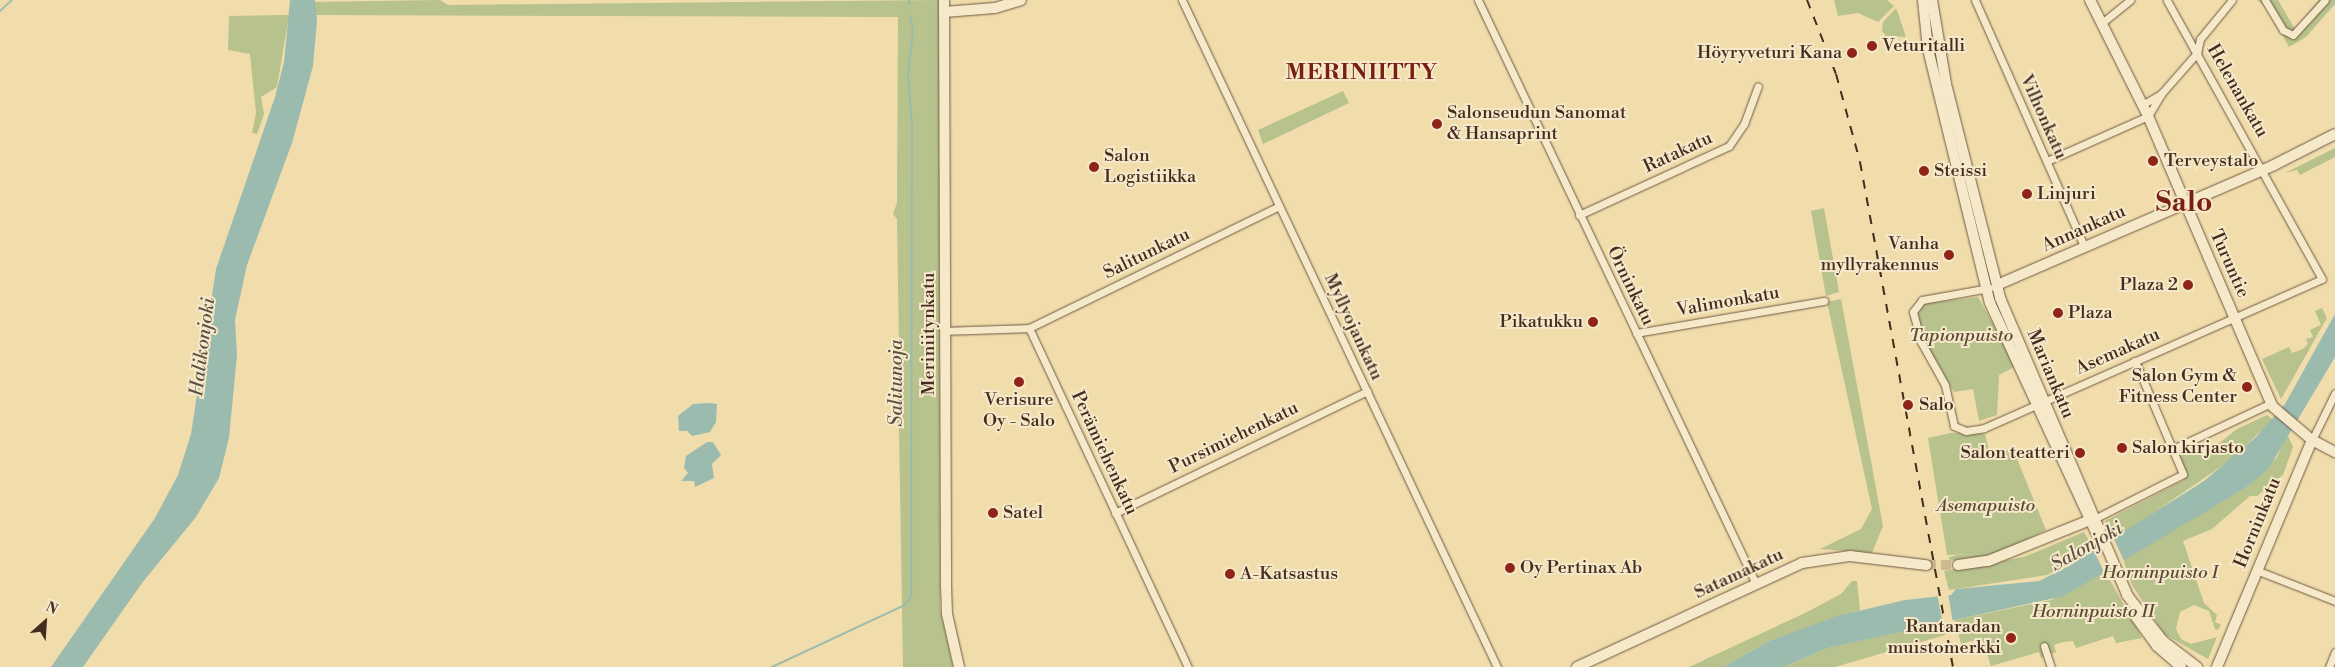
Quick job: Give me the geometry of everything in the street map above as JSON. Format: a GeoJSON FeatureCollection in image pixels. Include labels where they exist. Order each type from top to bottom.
{"type":"FeatureCollection","features":[{"type":"Feature","properties":{"kind":"main road","name":"Meriniitynkatu"},"geometry":{"type":"LineString","coordinates":[[944,0],[946,585],[947,614],[958,667]]}},
{"type":"Feature","properties":{"kind":"main road"},"geometry":{"type":"LineString","coordinates":[[944,12],[995,8],[1021,0]]}},
{"type":"Feature","properties":{"kind":"main road","name":"Mariankatu"},"geometry":{"type":"LineString","coordinates":[[1923,0],[1928,49],[1992,287],[2042,403],[2055,439],[2134,609]]}},
{"type":"Feature","properties":{"kind":"main road","name":"Mariankatu"},"geometry":{"type":"LineString","coordinates":[[1932,0],[1944,75],[1992,287]]}},
{"type":"Feature","properties":{"kind":"main road","name":"Turuntie"},"geometry":{"type":"LineString","coordinates":[[2090,0],[2103,22],[2148,116],[2271,405]]}},
{"type":"Feature","properties":{"kind":"main road","name":"Annankatu"},"geometry":{"type":"LineString","coordinates":[[1992,287],[2264,169],[2335,134]]}},
{"type":"Feature","properties":{"kind":"main road"},"geometry":{"type":"LineString","coordinates":[[2271,405],[2312,440],[2335,452]]}},
{"type":"Feature","properties":{"kind":"main road","name":"Horninkatu"},"geometry":{"type":"LineString","coordinates":[[2217,667],[2312,440]]}},
{"type":"Feature","properties":{"kind":"main road"},"geometry":{"type":"LineString","coordinates":[[1958,564],[1988,561],[2092,520]]}},
{"type":"Feature","properties":{"kind":"main road","name":"Satamakatu"},"geometry":{"type":"LineString","coordinates":[[1577,667],[1802,563],[1824,557],[1864,557],[1926,565]]}},
{"type":"Feature","properties":{"kind":"main road"},"geometry":{"type":"LineString","coordinates":[[2134,609],[2145,632],[2182,667]]}},
{"type":"Feature","properties":{"kind":"main road"},"geometry":{"type":"LineString","coordinates":[[2134,609],[2163,641],[2197,667]]}},
{"type":"Feature","properties":{"kind":"street","name":"Myllyojankatu"},"geometry":{"type":"LineString","coordinates":[[1182,0],[1497,667]]}},
{"type":"Feature","properties":{"kind":"street","name":"Örninkatu"},"geometry":{"type":"LineString","coordinates":[[1478,0],[1756,584]]}},
{"type":"Feature","properties":{"kind":"street","name":"Vilhonkatu"},"geometry":{"type":"LineString","coordinates":[[1976,0],[2084,246]]}},
{"type":"Feature","properties":{"kind":"street"},"geometry":{"type":"LineString","coordinates":[[2103,22],[2130,0]]}},
{"type":"Feature","properties":{"kind":"street","name":"Helenankatu"},"geometry":{"type":"LineString","coordinates":[[2167,0],[2323,276]]}},
{"type":"Feature","properties":{"kind":"street"},"geometry":{"type":"LineString","coordinates":[[2047,161],[2148,116],[2161,94],[2197,54],[2200,39],[2232,0]]}},
{"type":"Feature","properties":{"kind":"street"},"geometry":{"type":"LineString","coordinates":[[2265,0],[2282,30],[2293,35],[2325,0]]}},
{"type":"Feature","properties":{"kind":"street","name":"Ratakatu"},"geometry":{"type":"LineString","coordinates":[[1579,215],[1728,146],[1744,124],[1758,86]]}},
{"type":"Feature","properties":{"kind":"street"},"geometry":{"type":"LineString","coordinates":[[2142,105],[2161,94]]}},
{"type":"Feature","properties":{"kind":"street","name":"Salitunkatu"},"geometry":{"type":"LineString","coordinates":[[1029,328],[1279,206]]}},
{"type":"Feature","properties":{"kind":"street","name":"Asemakatu"},"geometry":{"type":"LineString","coordinates":[[1992,287],[1922,300],[1913,312],[1921,342],[1945,384],[1954,426],[1966,431],[1984,428],[2042,403],[2235,317],[2317,283],[2323,276]]}},
{"type":"Feature","properties":{"kind":"street","name":"Valimonkatu"},"geometry":{"type":"LineString","coordinates":[[1636,333],[1824,300]]}},
{"type":"Feature","properties":{"kind":"street"},"geometry":{"type":"LineString","coordinates":[[945,331],[1029,328]]}},
{"type":"Feature","properties":{"kind":"street","name":"Perämiehenkatu"},"geometry":{"type":"LineString","coordinates":[[1029,328],[1188,667]]}},
{"type":"Feature","properties":{"kind":"street"},"geometry":{"type":"LineString","coordinates":[[2092,520],[2182,476],[2173,449],[2135,361]]}},
{"type":"Feature","properties":{"kind":"street","name":"Pursimiehenkatu"},"geometry":{"type":"LineString","coordinates":[[1115,513],[1366,391]]}},
{"type":"Feature","properties":{"kind":"street","name":"Horninkatu"},"geometry":{"type":"LineString","coordinates":[[2312,440],[2335,393]]}},
{"type":"Feature","properties":{"kind":"street"},"geometry":{"type":"LineString","coordinates":[[2173,449],[2271,405]]}},
{"type":"Feature","properties":{"kind":"street"},"geometry":{"type":"LineString","coordinates":[[2256,570],[2335,601]]}},
{"type":"Feature","properties":{"kind":"street"},"geometry":{"type":"LineString","coordinates":[[2044,646],[2051,667]]}},
{"type":"Feature","properties":{"kind":"street"},"geometry":{"type":"LineString","coordinates":[[2329,667],[2335,652]]}},
{"type":"Feature","properties":{"kind":"green space"},"geometry":{"type":"Polygon","coordinates":[[[440,0],[448,5],[939,0],[940,609],[953,667],[903,667],[899,428],[895,424],[900,410],[897,219],[893,214],[897,203],[898,17],[309,15],[311,2],[440,0]]]}},
{"type":"Feature","properties":{"kind":"green space"},"geometry":{"type":"Polygon","coordinates":[[[1834,0],[1887,0],[1894,6],[1878,22],[1858,13],[1838,16],[1834,0]]]}},
{"type":"Feature","properties":{"kind":"green space"},"geometry":{"type":"Polygon","coordinates":[[[2257,0],[2278,0],[2295,29],[2319,0],[2335,0],[2335,4],[2306,37],[2289,47],[2267,8],[2257,0]]]}},
{"type":"Feature","properties":{"kind":"green space"},"geometry":{"type":"Polygon","coordinates":[[[1896,8],[1906,37],[1886,36],[1882,31],[1883,22],[1896,8]]]}},
{"type":"Feature","properties":{"kind":"green space"},"geometry":{"type":"Polygon","coordinates":[[[289,15],[277,87],[261,97],[264,114],[257,134],[252,133],[256,113],[250,54],[228,50],[229,16],[289,15]]]}},
{"type":"Feature","properties":{"kind":"green space"},"geometry":{"type":"Polygon","coordinates":[[[1343,91],[1349,103],[1263,144],[1258,130],[1343,91]]]}},
{"type":"Feature","properties":{"kind":"green space"},"geometry":{"type":"Polygon","coordinates":[[[2335,148],[2335,157],[2300,175],[2297,170],[2285,173],[2335,148]]]}},
{"type":"Feature","properties":{"kind":"green space"},"geometry":{"type":"Polygon","coordinates":[[[1824,208],[1839,292],[1826,296],[1811,211],[1824,208]]]}},
{"type":"Feature","properties":{"kind":"green space","name":"Tapionpuisto"},"geometry":{"type":"Polygon","coordinates":[[[1978,297],[2016,366],[1999,375],[1997,415],[1979,421],[1973,389],[1954,392],[1922,338],[1916,311],[1921,304],[1978,297]]]}},
{"type":"Feature","properties":{"kind":"green space"},"geometry":{"type":"Polygon","coordinates":[[[1841,299],[1883,526],[1872,553],[1820,549],[1861,529],[1872,509],[1827,302],[1841,299]]]}},
{"type":"Feature","properties":{"kind":"green space"},"geometry":{"type":"Polygon","coordinates":[[[2322,308],[2327,318],[2281,399],[2262,359],[2289,347],[2292,353],[2303,349],[2308,344],[2306,339],[2313,337],[2310,330],[2321,325],[2315,311],[2322,308]]]}},
{"type":"Feature","properties":{"kind":"green space"},"geometry":{"type":"Polygon","coordinates":[[[2267,415],[2273,420],[2229,461],[2114,540],[2105,521],[2184,480],[2185,470],[2177,451],[2195,443],[2202,457],[2237,429],[2267,415]]]}},
{"type":"Feature","properties":{"kind":"green space","name":"Asemapuisto"},"geometry":{"type":"Polygon","coordinates":[[[1951,433],[1985,434],[1990,454],[2013,449],[2046,530],[1998,554],[1950,561],[1949,557],[1957,555],[1994,553],[1947,555],[1928,438],[1951,433]]]}},
{"type":"Feature","properties":{"kind":"green space","name":"Horninpuisto I"},"geometry":{"type":"Polygon","coordinates":[[[2287,434],[2293,447],[2283,475],[2257,496],[2250,496],[2212,529],[2183,541],[2204,603],[2217,615],[2215,622],[2221,625],[2218,630],[2215,629],[2209,611],[2194,605],[2180,612],[2176,629],[2181,639],[2191,644],[2217,637],[2208,659],[2164,634],[2132,585],[2123,559],[2247,487],[2277,457],[2287,434]]]}},
{"type":"Feature","properties":{"kind":"green space"},"geometry":{"type":"Polygon","coordinates":[[[2084,532],[2095,551],[2047,575],[1949,590],[1944,571],[2024,557],[2084,532]]]}},
{"type":"Feature","properties":{"kind":"green space","name":"Horninpuisto II"},"geometry":{"type":"Polygon","coordinates":[[[2105,571],[2142,638],[2116,643],[2113,636],[2076,648],[2073,641],[2063,642],[2054,645],[2056,652],[2041,658],[2039,652],[1991,666],[1982,638],[1961,644],[1955,620],[2051,600],[2105,571]]]}},
{"type":"Feature","properties":{"kind":"green space"},"geometry":{"type":"Polygon","coordinates":[[[1852,581],[1857,581],[1860,610],[1769,641],[1723,667],[1689,667],[1803,614],[1841,594],[1852,581]]]}},
{"type":"Feature","properties":{"kind":"green space"},"geometry":{"type":"Polygon","coordinates":[[[1943,622],[1945,635],[1835,667],[1783,667],[1828,648],[1943,622]]]}},
{"type":"Feature","properties":{"kind":"shaded area"},"geometry":{"type":"Polygon","coordinates":[[[290,0],[315,0],[317,21],[313,66],[292,143],[247,265],[235,320],[237,355],[229,438],[219,478],[196,517],[142,583],[83,667],[51,667],[155,518],[178,475],[191,434],[216,269],[275,97],[284,62],[290,0]]]}},
{"type":"Feature","properties":{"kind":"shaded area"},"geometry":{"type":"Polygon","coordinates":[[[2335,314],[2335,357],[2269,468],[2247,487],[2064,596],[1828,648],[1783,667],[1723,667],[1769,641],[1837,616],[1905,600],[1951,595],[1956,589],[2039,581],[2069,566],[2204,481],[2256,437],[2285,404],[2335,314]]]}},
{"type":"Feature","properties":{"kind":"shaded area"},"geometry":{"type":"Polygon","coordinates":[[[693,404],[717,404],[716,422],[710,432],[692,436],[687,431],[679,431],[678,416],[693,404]]]}},
{"type":"Feature","properties":{"kind":"shaded area"},"geometry":{"type":"Polygon","coordinates":[[[707,442],[713,442],[721,455],[712,464],[714,478],[695,487],[694,481],[681,481],[688,473],[684,468],[686,456],[707,442]]]}},
{"type":"Feature","properties":{"kind":"pier"},"geometry":{"type":"Polygon","coordinates":[[[2113,537],[2124,561],[2105,574],[2093,549],[2113,537]]]}},
{"type":"Feature","properties":{"kind":"pier"},"geometry":{"type":"Polygon","coordinates":[[[1948,593],[1953,623],[1943,625],[1937,594],[1948,593]]]}},
{"type":"Feature","properties":{"kind":"waterway"},"geometry":{"type":"LineString","coordinates":[[0,11],[12,0]]}},
{"type":"Feature","properties":{"kind":"waterway","name":"Salitunoja"},"geometry":{"type":"LineString","coordinates":[[909,0],[909,5]]}},
{"type":"Feature","properties":{"kind":"waterway","name":"Salitunoja"},"geometry":{"type":"LineString","coordinates":[[772,667],[905,605],[911,596],[912,126],[908,74],[913,30],[910,15]]}},
{"type":"Feature","properties":{"kind":"tunnel"},"geometry":{"type":"LineString","coordinates":[[1926,565],[1958,565]]}},
{"type":"Feature","properties":{"kind":"railway"},"geometry":{"type":"LineString","coordinates":[[1807,0],[1836,74],[1860,162],[1953,667]]}},
{"type":"Feature","properties":{"kind":"place","name":"Veturitalli"},"geometry":{"type":"Point","coordinates":[1872,46]}},
{"type":"Feature","properties":{"kind":"place","name":"Höyryveturi Kana"},"geometry":{"type":"Point","coordinates":[1852,53]}},
{"type":"Feature","properties":{"kind":"place","name":"Salonseudun Sanomat & Hansaprint"},"geometry":{"type":"Point","coordinates":[1437,124]}},
{"type":"Feature","properties":{"kind":"place","name":"Terveystalo"},"geometry":{"type":"Point","coordinates":[2153,161]}},
{"type":"Feature","properties":{"kind":"place","name":"Salon Logistiikka"},"geometry":{"type":"Point","coordinates":[1094,167]}},
{"type":"Feature","properties":{"kind":"place","name":"Steissi"},"geometry":{"type":"Point","coordinates":[1924,171]}},
{"type":"Feature","properties":{"kind":"place","name":"Linjuri"},"geometry":{"type":"Point","coordinates":[2027,194]}},
{"type":"Feature","properties":{"kind":"place","name":"Vanha myllyrakennus"},"geometry":{"type":"Point","coordinates":[1949,255]}},
{"type":"Feature","properties":{"kind":"place","name":"Plaza 2"},"geometry":{"type":"Point","coordinates":[2188,285]}},
{"type":"Feature","properties":{"kind":"place","name":"Plaza"},"geometry":{"type":"Point","coordinates":[2058,313]}},
{"type":"Feature","properties":{"kind":"place","name":"Pikatukku"},"geometry":{"type":"Point","coordinates":[1593,322]}},
{"type":"Feature","properties":{"kind":"place","name":"Verisure Oy - Salo"},"geometry":{"type":"Point","coordinates":[1019,382]}},
{"type":"Feature","properties":{"kind":"place","name":"Salon Gym & Fitness Center"},"geometry":{"type":"Point","coordinates":[2247,387]}},
{"type":"Feature","properties":{"kind":"place","name":"Salo"},"geometry":{"type":"Point","coordinates":[1908,405]}},
{"type":"Feature","properties":{"kind":"place","name":"Salon kirjasto"},"geometry":{"type":"Point","coordinates":[2122,448]}},
{"type":"Feature","properties":{"kind":"place","name":"Salon teatteri"},"geometry":{"type":"Point","coordinates":[2080,453]}},
{"type":"Feature","properties":{"kind":"place","name":"Satel"},"geometry":{"type":"Point","coordinates":[993,513]}},
{"type":"Feature","properties":{"kind":"place","name":"Oy Pertinax Ab"},"geometry":{"type":"Point","coordinates":[1510,568]}},
{"type":"Feature","properties":{"kind":"place","name":"A-Katsastus"},"geometry":{"type":"Point","coordinates":[1230,574]}},
{"type":"Feature","properties":{"kind":"place","name":"Rantaradan muistomerkki"},"geometry":{"type":"Point","coordinates":[2011,638]}},
{"type":"Feature","properties":{"kind":"district","name":"MERINIITTY"},"geometry":{"type":"Point","coordinates":[1362,73]}},
{"type":"Feature","properties":{"kind":"district","name":"Salo"},"geometry":{"type":"Point","coordinates":[2184,203]}},
{"type":"Feature","properties":{"kind":"water label","name":"Halikonjoki"},"geometry":{"type":"Point","coordinates":[203,347]}},
{"type":"Feature","properties":{"kind":"water label","name":"Salonjoki"},"geometry":{"type":"Point","coordinates":[2087,547]}}]}
